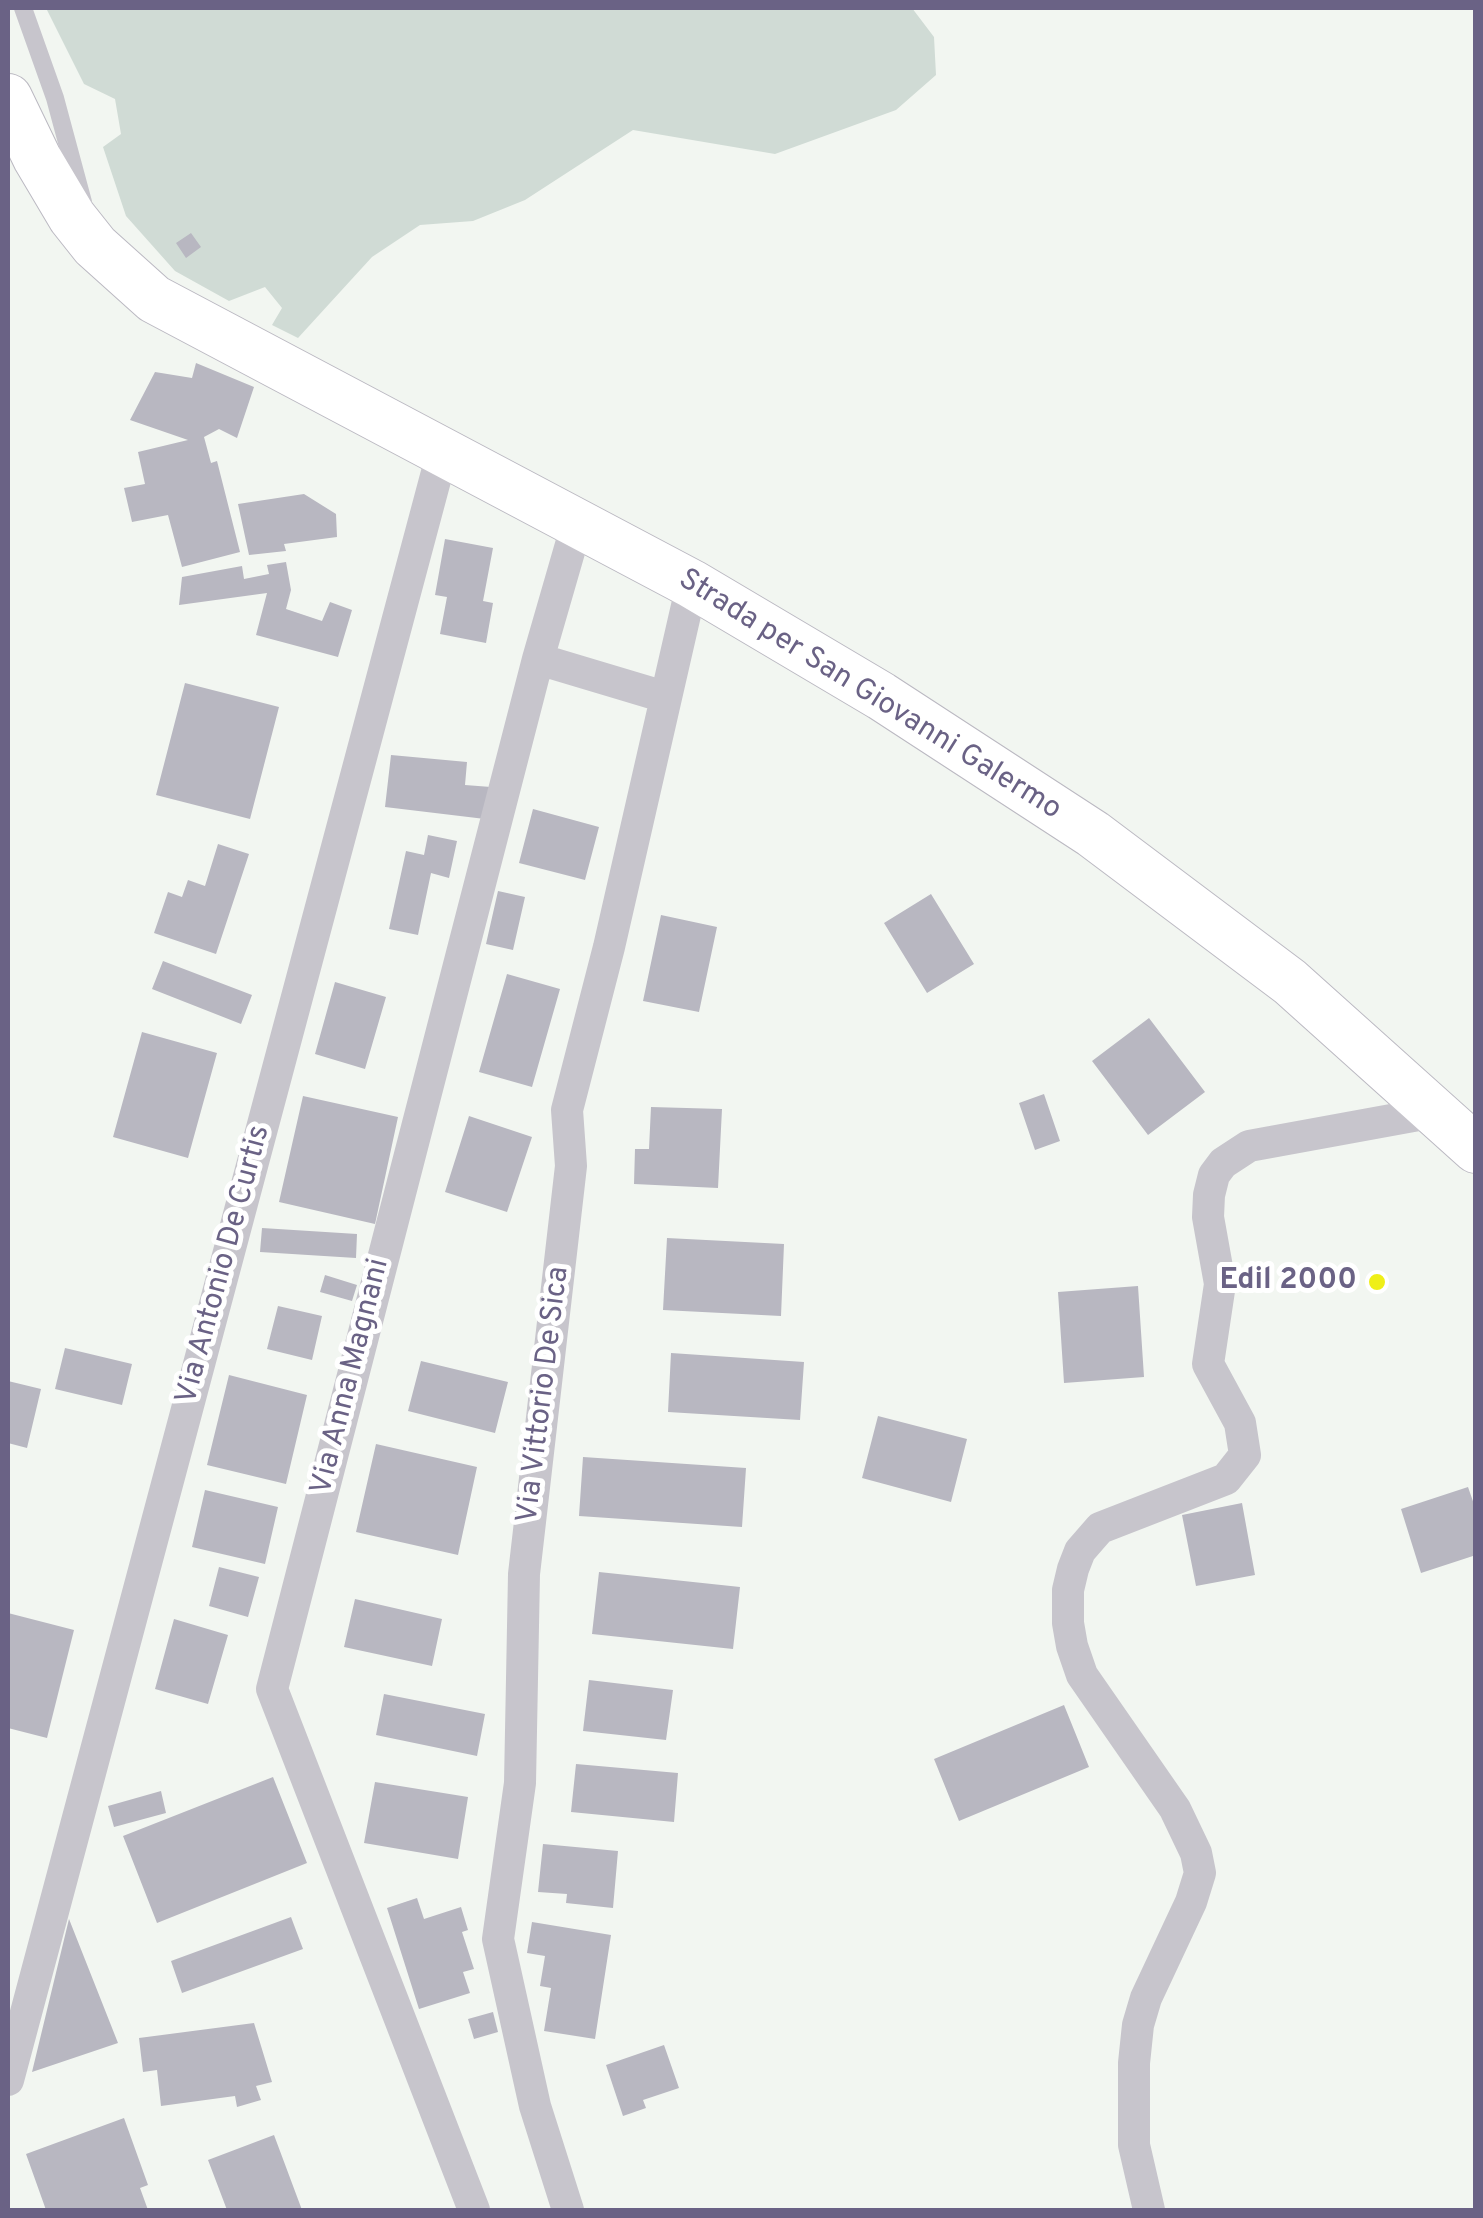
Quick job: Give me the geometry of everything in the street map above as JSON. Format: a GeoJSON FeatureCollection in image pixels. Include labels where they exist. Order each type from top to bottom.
{"type":"FeatureCollection","features":[{"type":"Feature","properties":{"kind":"main road","name":"Strada per San Giovanni Galermo"},"geometry":{"type":"LineString","coordinates":[[10,108],[64,203],[95,246],[154,299],[692,584],[882,696],[1093,834],[1290,982],[1476,1149]]}},
{"type":"Feature","properties":{"kind":"street","name":"Via Antonio De Curtis"},"geometry":{"type":"LineString","coordinates":[[8,2080],[443,450]]}},
{"type":"Feature","properties":{"kind":"street","name":"Via Anna Magnani"},"geometry":{"type":"LineString","coordinates":[[474,2210],[272,1689],[538,660],[577,524]]}},
{"type":"Feature","properties":{"kind":"street","name":"Via Vittorio De Sica"},"geometry":{"type":"LineString","coordinates":[[568,2210],[535,2106],[498,1939],[520,1783],[524,1574],[572,1166],[567,1110],[609,947],[692,584]]}},
{"type":"Feature","properties":{"kind":"street"},"geometry":{"type":"LineString","coordinates":[[538,660],[665,698]]}},
{"type":"Feature","properties":{"kind":"street"},"geometry":{"type":"LineString","coordinates":[[1149,2210],[1134,2144],[1138,2025],[1200,1873],[1196,1852],[1175,1808],[1082,1675],[1068,1623],[1068,1590],[1073,1569],[1080,1551],[1100,1528],[1226,1479],[1244,1456],[1240,1424],[1208,1364],[1220,1284],[1208,1217],[1209,1194],[1214,1175],[1223,1162],[1249,1146],[1434,1112]]}},
{"type":"Feature","properties":{"kind":"lane"},"geometry":{"type":"LineString","coordinates":[[23,8],[56,98],[95,246]]}},
{"type":"Feature","properties":{"kind":"shaded area"},"geometry":{"type":"Polygon","coordinates":[[[46,8],[912,8],[934,37],[936,75],[896,110],[775,154],[633,130],[525,200],[473,221],[420,225],[372,257],[298,338],[272,325],[282,308],[265,287],[229,301],[175,271],[126,216],[103,147],[121,134],[115,99],[84,84],[46,8]]]}},
{"type":"Feature","properties":{"kind":"building"},"geometry":{"type":"Polygon","coordinates":[[[191,233],[201,247],[186,258],[176,243],[191,233]]]}},
{"type":"Feature","properties":{"kind":"building"},"geometry":{"type":"Polygon","coordinates":[[[196,363],[254,387],[237,438],[219,429],[204,437],[211,463],[217,461],[240,552],[182,567],[168,515],[132,522],[124,488],[145,484],[138,452],[188,440],[130,420],[155,372],[192,378],[196,363]]]}},
{"type":"Feature","properties":{"kind":"building"},"geometry":{"type":"Polygon","coordinates":[[[304,494],[336,514],[337,537],[284,544],[286,551],[249,555],[238,504],[304,494]]]}},
{"type":"Feature","properties":{"kind":"building"},"geometry":{"type":"Polygon","coordinates":[[[445,539],[493,548],[483,601],[493,603],[486,643],[440,634],[447,597],[435,595],[445,539]]]}},
{"type":"Feature","properties":{"kind":"building"},"geometry":{"type":"Polygon","coordinates":[[[286,562],[291,590],[286,609],[322,621],[330,602],[352,610],[338,657],[256,635],[267,593],[179,605],[182,577],[242,566],[244,579],[269,574],[267,565],[286,562]]]}},
{"type":"Feature","properties":{"kind":"building"},"geometry":{"type":"Polygon","coordinates":[[[185,683],[279,707],[250,819],[156,795],[185,683]]]}},
{"type":"Feature","properties":{"kind":"building"},"geometry":{"type":"Polygon","coordinates":[[[391,755],[467,762],[465,785],[491,787],[485,819],[385,807],[391,755]]]}},
{"type":"Feature","properties":{"kind":"building"},"geometry":{"type":"Polygon","coordinates":[[[533,809],[599,827],[585,880],[519,863],[533,809]]]}},
{"type":"Feature","properties":{"kind":"building"},"geometry":{"type":"Polygon","coordinates":[[[428,835],[457,841],[449,878],[431,873],[418,935],[389,929],[406,851],[424,855],[428,835]]]}},
{"type":"Feature","properties":{"kind":"building"},"geometry":{"type":"Polygon","coordinates":[[[218,844],[249,854],[216,954],[154,933],[168,892],[182,897],[188,880],[205,886],[218,844]]]}},
{"type":"Feature","properties":{"kind":"building"},"geometry":{"type":"Polygon","coordinates":[[[498,891],[525,897],[513,950],[486,944],[498,891]]]}},
{"type":"Feature","properties":{"kind":"building"},"geometry":{"type":"Polygon","coordinates":[[[931,894],[974,964],[927,993],[884,923],[931,894]]]}},
{"type":"Feature","properties":{"kind":"building"},"geometry":{"type":"Polygon","coordinates":[[[661,915],[717,927],[699,1012],[643,1001],[661,915]]]}},
{"type":"Feature","properties":{"kind":"building"},"geometry":{"type":"Polygon","coordinates":[[[163,961],[252,995],[241,1024],[152,989],[163,961]]]}},
{"type":"Feature","properties":{"kind":"building"},"geometry":{"type":"Polygon","coordinates":[[[507,974],[560,989],[532,1087],[479,1072],[507,974]]]}},
{"type":"Feature","properties":{"kind":"building"},"geometry":{"type":"Polygon","coordinates":[[[335,982],[386,997],[365,1069],[315,1054],[335,982]]]}},
{"type":"Feature","properties":{"kind":"building"},"geometry":{"type":"Polygon","coordinates":[[[1149,1018],[1205,1092],[1148,1135],[1092,1061],[1149,1018]]]}},
{"type":"Feature","properties":{"kind":"building"},"geometry":{"type":"Polygon","coordinates":[[[142,1032],[217,1053],[188,1158],[113,1137],[142,1032]]]}},
{"type":"Feature","properties":{"kind":"building"},"geometry":{"type":"Polygon","coordinates":[[[1044,1094],[1060,1141],[1035,1150],[1019,1103],[1044,1094]]]}},
{"type":"Feature","properties":{"kind":"building"},"geometry":{"type":"Polygon","coordinates":[[[303,1096],[398,1117],[375,1224],[279,1202],[303,1096]]]}},
{"type":"Feature","properties":{"kind":"building"},"geometry":{"type":"Polygon","coordinates":[[[651,1107],[722,1109],[718,1188],[634,1184],[635,1149],[649,1149],[651,1107]]]}},
{"type":"Feature","properties":{"kind":"building"},"geometry":{"type":"Polygon","coordinates":[[[469,1116],[532,1137],[507,1212],[445,1192],[469,1116]]]}},
{"type":"Feature","properties":{"kind":"building"},"geometry":{"type":"Polygon","coordinates":[[[262,1228],[357,1234],[356,1258],[260,1252],[262,1228]]]}},
{"type":"Feature","properties":{"kind":"building"},"geometry":{"type":"Polygon","coordinates":[[[667,1238],[784,1244],[781,1316],[663,1310],[667,1238]]]}},
{"type":"Feature","properties":{"kind":"building"},"geometry":{"type":"Polygon","coordinates":[[[325,1275],[357,1285],[352,1301],[320,1292],[325,1275]]]}},
{"type":"Feature","properties":{"kind":"building"},"geometry":{"type":"Polygon","coordinates":[[[1138,1286],[1144,1377],[1064,1383],[1058,1292],[1138,1286]]]}},
{"type":"Feature","properties":{"kind":"building"},"geometry":{"type":"Polygon","coordinates":[[[278,1306],[322,1316],[312,1360],[267,1349],[278,1306]]]}},
{"type":"Feature","properties":{"kind":"building"},"geometry":{"type":"Polygon","coordinates":[[[65,1348],[132,1364],[122,1405],[55,1389],[65,1348]]]}},
{"type":"Feature","properties":{"kind":"building"},"geometry":{"type":"Polygon","coordinates":[[[671,1353],[804,1362],[800,1420],[668,1412],[671,1353]]]}},
{"type":"Feature","properties":{"kind":"building"},"geometry":{"type":"Polygon","coordinates":[[[421,1361],[508,1382],[495,1433],[408,1411],[421,1361]]]}},
{"type":"Feature","properties":{"kind":"building"},"geometry":{"type":"Polygon","coordinates":[[[229,1375],[307,1395],[286,1484],[207,1465],[229,1375]]]}},
{"type":"Feature","properties":{"kind":"building"},"geometry":{"type":"Polygon","coordinates":[[[8,1381],[41,1389],[27,1448],[8,1443],[8,1381]]]}},
{"type":"Feature","properties":{"kind":"building"},"geometry":{"type":"Polygon","coordinates":[[[878,1416],[967,1439],[951,1502],[862,1478],[878,1416]]]}},
{"type":"Feature","properties":{"kind":"building"},"geometry":{"type":"Polygon","coordinates":[[[376,1444],[477,1467],[458,1555],[356,1532],[376,1444]]]}},
{"type":"Feature","properties":{"kind":"building"},"geometry":{"type":"Polygon","coordinates":[[[583,1457],[746,1468],[742,1527],[579,1516],[583,1457]]]}},
{"type":"Feature","properties":{"kind":"building"},"geometry":{"type":"Polygon","coordinates":[[[1468,1487],[1476,1510],[1476,1555],[1421,1573],[1401,1509],[1468,1487]]]}},
{"type":"Feature","properties":{"kind":"building"},"geometry":{"type":"Polygon","coordinates":[[[205,1490],[278,1507],[265,1564],[192,1547],[205,1490]]]}},
{"type":"Feature","properties":{"kind":"building"},"geometry":{"type":"Polygon","coordinates":[[[1242,1503],[1255,1575],[1196,1586],[1182,1515],[1242,1503]]]}},
{"type":"Feature","properties":{"kind":"building"},"geometry":{"type":"Polygon","coordinates":[[[219,1567],[259,1577],[248,1617],[209,1606],[219,1567]]]}},
{"type":"Feature","properties":{"kind":"building"},"geometry":{"type":"Polygon","coordinates":[[[599,1572],[740,1587],[733,1649],[592,1634],[599,1572]]]}},
{"type":"Feature","properties":{"kind":"building"},"geometry":{"type":"Polygon","coordinates":[[[355,1599],[442,1619],[432,1666],[344,1647],[355,1599]]]}},
{"type":"Feature","properties":{"kind":"building"},"geometry":{"type":"Polygon","coordinates":[[[8,1613],[74,1630],[47,1738],[8,1728],[8,1613]]]}},
{"type":"Feature","properties":{"kind":"building"},"geometry":{"type":"Polygon","coordinates":[[[174,1619],[228,1635],[208,1704],[155,1689],[174,1619]]]}},
{"type":"Feature","properties":{"kind":"building"},"geometry":{"type":"Polygon","coordinates":[[[589,1680],[673,1690],[666,1740],[583,1731],[589,1680]]]}},
{"type":"Feature","properties":{"kind":"building"},"geometry":{"type":"Polygon","coordinates":[[[384,1694],[485,1714],[477,1756],[376,1735],[384,1694]]]}},
{"type":"Feature","properties":{"kind":"building"},"geometry":{"type":"Polygon","coordinates":[[[1064,1705],[1089,1767],[959,1821],[934,1759],[1064,1705]]]}},
{"type":"Feature","properties":{"kind":"building"},"geometry":{"type":"Polygon","coordinates":[[[576,1764],[678,1773],[674,1822],[571,1812],[576,1764]]]}},
{"type":"Feature","properties":{"kind":"building"},"geometry":{"type":"Polygon","coordinates":[[[273,1777],[307,1863],[157,1923],[123,1836],[273,1777]]]}},
{"type":"Feature","properties":{"kind":"building"},"geometry":{"type":"Polygon","coordinates":[[[375,1782],[468,1797],[458,1859],[364,1843],[375,1782]]]}},
{"type":"Feature","properties":{"kind":"building"},"geometry":{"type":"Polygon","coordinates":[[[161,1791],[166,1813],[114,1827],[108,1806],[161,1791]]]}},
{"type":"Feature","properties":{"kind":"building"},"geometry":{"type":"Polygon","coordinates":[[[543,1844],[618,1851],[613,1908],[566,1903],[567,1894],[538,1892],[543,1844]]]}},
{"type":"Feature","properties":{"kind":"building"},"geometry":{"type":"Polygon","coordinates":[[[417,1898],[424,1919],[461,1907],[468,1930],[462,1932],[474,1969],[463,1972],[470,1993],[419,2009],[387,1908],[417,1898]]]}},
{"type":"Feature","properties":{"kind":"building"},"geometry":{"type":"Polygon","coordinates":[[[291,1917],[303,1949],[182,1993],[171,1961],[291,1917]]]}},
{"type":"Feature","properties":{"kind":"building"},"geometry":{"type":"Polygon","coordinates":[[[69,1919],[118,2043],[32,2072],[69,1919]]]}},
{"type":"Feature","properties":{"kind":"building"},"geometry":{"type":"Polygon","coordinates":[[[532,1922],[611,1935],[595,2039],[544,2031],[551,1988],[540,1986],[545,1956],[527,1953],[532,1922]]]}},
{"type":"Feature","properties":{"kind":"building"},"geometry":{"type":"Polygon","coordinates":[[[493,2012],[498,2032],[474,2039],[468,2019],[493,2012]]]}},
{"type":"Feature","properties":{"kind":"building"},"geometry":{"type":"Polygon","coordinates":[[[254,2023],[272,2082],[256,2086],[261,2100],[237,2107],[235,2096],[161,2106],[157,2070],[143,2072],[139,2038],[254,2023]]]}},
{"type":"Feature","properties":{"kind":"building"},"geometry":{"type":"Polygon","coordinates":[[[664,2045],[679,2088],[643,2100],[646,2108],[623,2116],[606,2065],[664,2045]]]}},
{"type":"Feature","properties":{"kind":"building"},"geometry":{"type":"Polygon","coordinates":[[[124,2118],[148,2185],[140,2188],[148,2210],[46,2210],[26,2154],[124,2118]]]}},
{"type":"Feature","properties":{"kind":"building"},"geometry":{"type":"Polygon","coordinates":[[[274,2135],[302,2210],[227,2210],[208,2160],[274,2135]]]}},
{"type":"Feature","properties":{"kind":"place","name":"Edil 2000"},"geometry":{"type":"Point","coordinates":[1377,1282]}}]}
